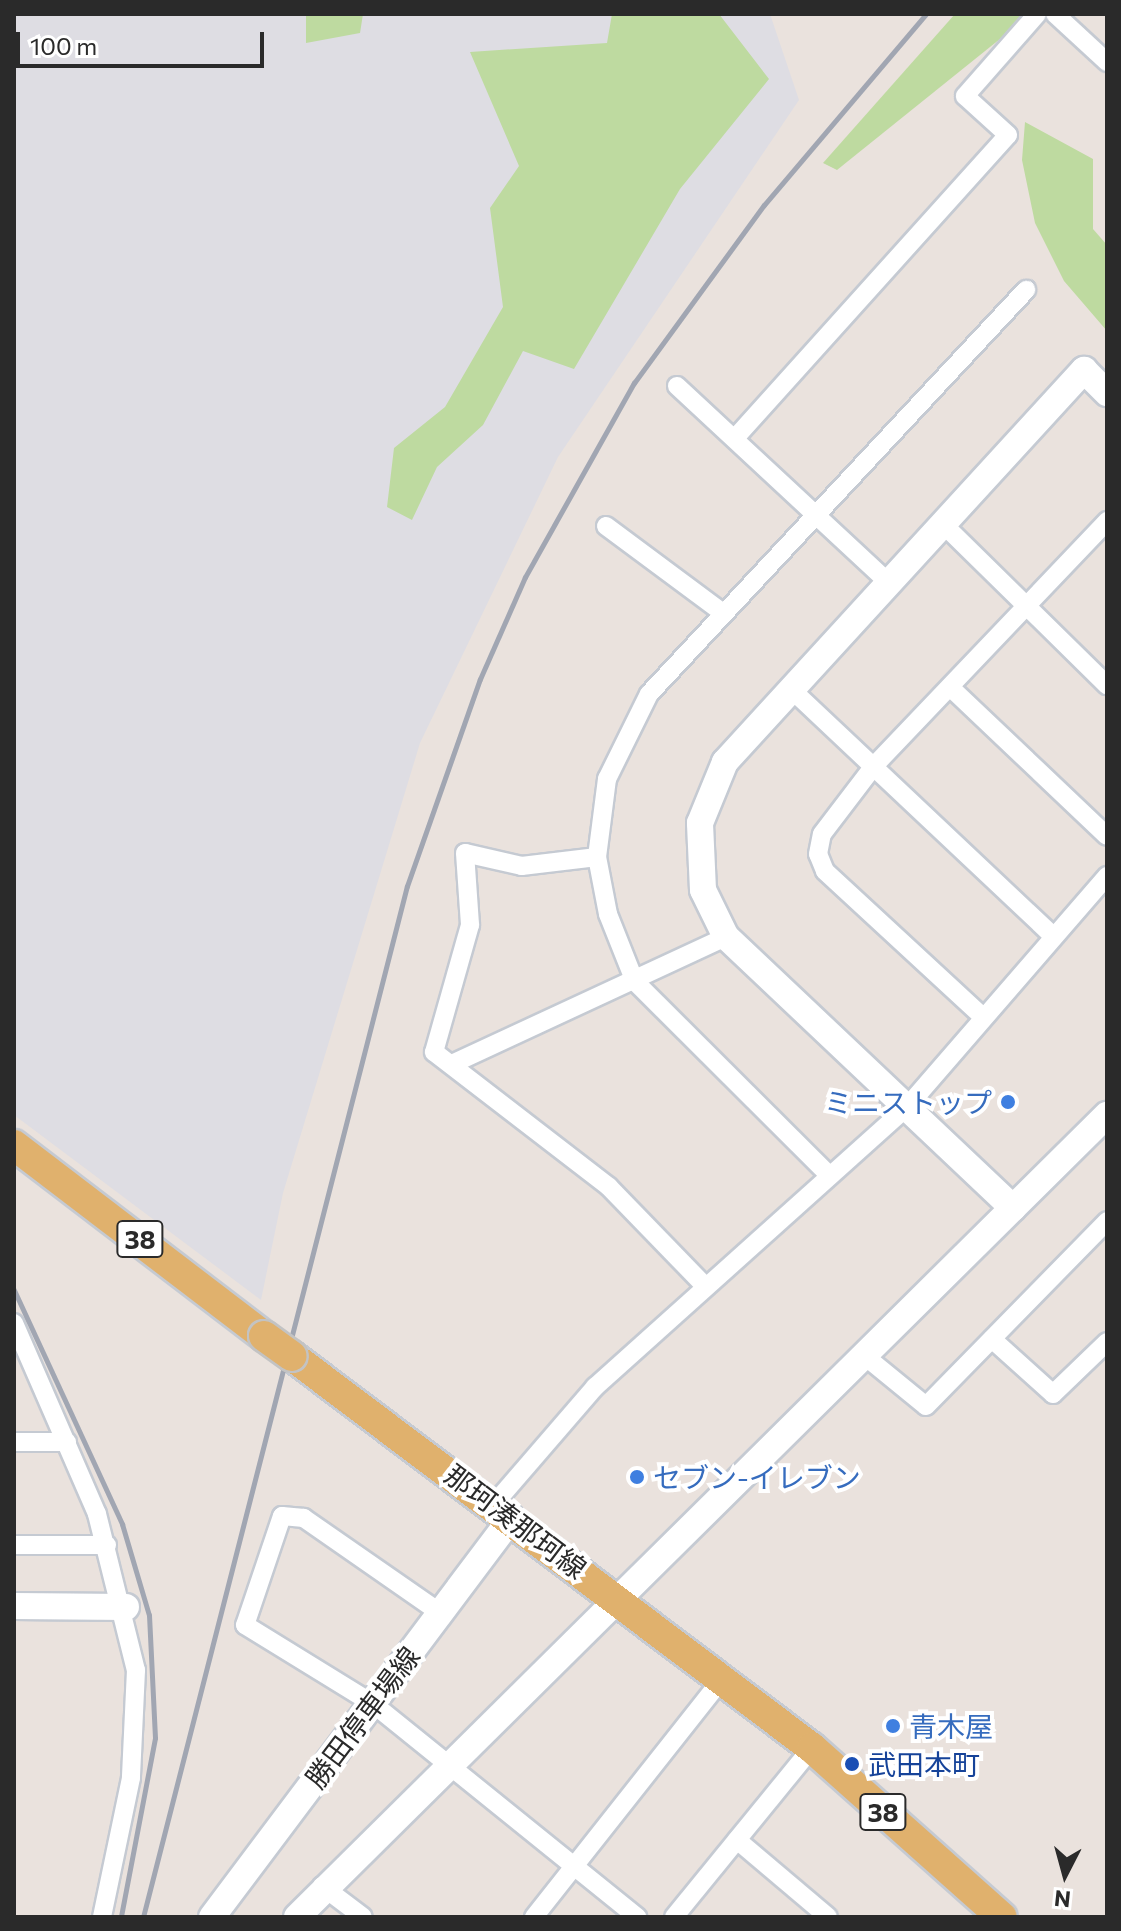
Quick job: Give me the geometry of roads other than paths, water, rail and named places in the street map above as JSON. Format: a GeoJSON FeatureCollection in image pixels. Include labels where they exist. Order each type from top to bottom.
{"type":"FeatureCollection","features":[{"type":"Feature","properties":{"kind":"main road","name":"那珂湊那珂線"},"geometry":{"type":"LineString","coordinates":[[14,1145],[264,1336],[621,1600],[812,1748],[1002,1917]]}},
{"type":"Feature","properties":{"kind":"street"},"geometry":{"type":"LineString","coordinates":[[736,437],[1008,135],[965,96],[1037,14]]}},
{"type":"Feature","properties":{"kind":"street"},"geometry":{"type":"LineString","coordinates":[[1055,14],[1107,62]]}},
{"type":"Feature","properties":{"kind":"street"},"geometry":{"type":"LineString","coordinates":[[829,1175],[635,982],[608,914],[597,857],[607,779],[639,711],[722,612],[1026,290]]}},
{"type":"Feature","properties":{"kind":"street"},"geometry":{"type":"LineString","coordinates":[[1013,1208],[726,937],[703,890],[700,823],[725,762],[1084,370],[1107,393]]}},
{"type":"Feature","properties":{"kind":"street"},"geometry":{"type":"LineString","coordinates":[[677,386],[736,437],[889,583]]}},
{"type":"Feature","properties":{"kind":"street"},"geometry":{"type":"LineString","coordinates":[[943,524],[1107,685]]}},
{"type":"Feature","properties":{"kind":"street"},"geometry":{"type":"LineString","coordinates":[[606,526],[722,612]]}},
{"type":"Feature","properties":{"kind":"street"},"geometry":{"type":"LineString","coordinates":[[983,1017],[821,863],[822,834],[873,767],[1026,605],[1104,529]]}},
{"type":"Feature","properties":{"kind":"street"},"geometry":{"type":"LineString","coordinates":[[950,687],[1107,836]]}},
{"type":"Feature","properties":{"kind":"street"},"geometry":{"type":"LineString","coordinates":[[791,689],[1054,937]]}},
{"type":"Feature","properties":{"kind":"street"},"geometry":{"type":"LineString","coordinates":[[597,857],[522,866],[465,853],[470,925],[434,1052],[609,1187],[706,1287]]}},
{"type":"Feature","properties":{"kind":"street"},"geometry":{"type":"LineString","coordinates":[[503,1511],[595,1387],[907,1107],[1107,876]]}},
{"type":"Feature","properties":{"kind":"street"},"geometry":{"type":"LineString","coordinates":[[452,1064],[635,982],[726,937]]}},
{"type":"Feature","properties":{"kind":"street"},"geometry":{"type":"LineString","coordinates":[[297,1917],[322,1886],[621,1600],[1107,1115]]}},
{"type":"Feature","properties":{"kind":"street"},"geometry":{"type":"LineString","coordinates":[[866,1357],[926,1406],[1107,1221]]}},
{"type":"Feature","properties":{"kind":"street"},"geometry":{"type":"LineString","coordinates":[[17,1332],[67,1442],[107,1545],[126,1607],[138,1702],[123,1830],[102,1917]]}},
{"type":"Feature","properties":{"kind":"street"},"geometry":{"type":"LineString","coordinates":[[992,1339],[1053,1394],[1107,1342]]}},
{"type":"Feature","properties":{"kind":"street"},"geometry":{"type":"LineString","coordinates":[[14,1442],[67,1442]]}},
{"type":"Feature","properties":{"kind":"street","name":"勝田停車場線"},"geometry":{"type":"LineString","coordinates":[[212,1917],[439,1612],[503,1511]]}},
{"type":"Feature","properties":{"kind":"street"},"geometry":{"type":"LineString","coordinates":[[439,1612],[304,1518],[282,1516],[245,1625],[372,1703],[445,1766],[637,1917]]}},
{"type":"Feature","properties":{"kind":"street"},"geometry":{"type":"LineString","coordinates":[[14,1545],[107,1545]]}},
{"type":"Feature","properties":{"kind":"street"},"geometry":{"type":"LineString","coordinates":[[14,1606],[126,1607]]}},
{"type":"Feature","properties":{"kind":"street"},"geometry":{"type":"LineString","coordinates":[[534,1917],[722,1679]]}},
{"type":"Feature","properties":{"kind":"street"},"geometry":{"type":"LineString","coordinates":[[674,1917],[812,1748]]}},
{"type":"Feature","properties":{"kind":"street"},"geometry":{"type":"LineString","coordinates":[[737,1840],[828,1917]]}},
{"type":"Feature","properties":{"kind":"street"},"geometry":{"type":"LineString","coordinates":[[322,1886],[363,1917]]}},
{"type":"Feature","properties":{"kind":"railway"},"geometry":{"type":"LineString","coordinates":[[143,1917],[407,886],[480,679],[525,577],[634,383],[764,205],[926,14]]}},
{"type":"Feature","properties":{"kind":"railway"},"geometry":{"type":"LineString","coordinates":[[14,1290],[122,1524],[149,1615],[155,1738],[121,1917]]}},
{"type":"Feature","properties":{"kind":"place","name":"ミニストップ"},"geometry":{"type":"Point","coordinates":[1008,1102]}},
{"type":"Feature","properties":{"kind":"place","name":"セブン-イレブン"},"geometry":{"type":"Point","coordinates":[637,1477]}},
{"type":"Feature","properties":{"kind":"place","name":"青木屋"},"geometry":{"type":"Point","coordinates":[893,1726]}},
{"type":"Feature","properties":{"kind":"place","name":"武田本町"},"geometry":{"type":"Point","coordinates":[852,1764]}}]}
